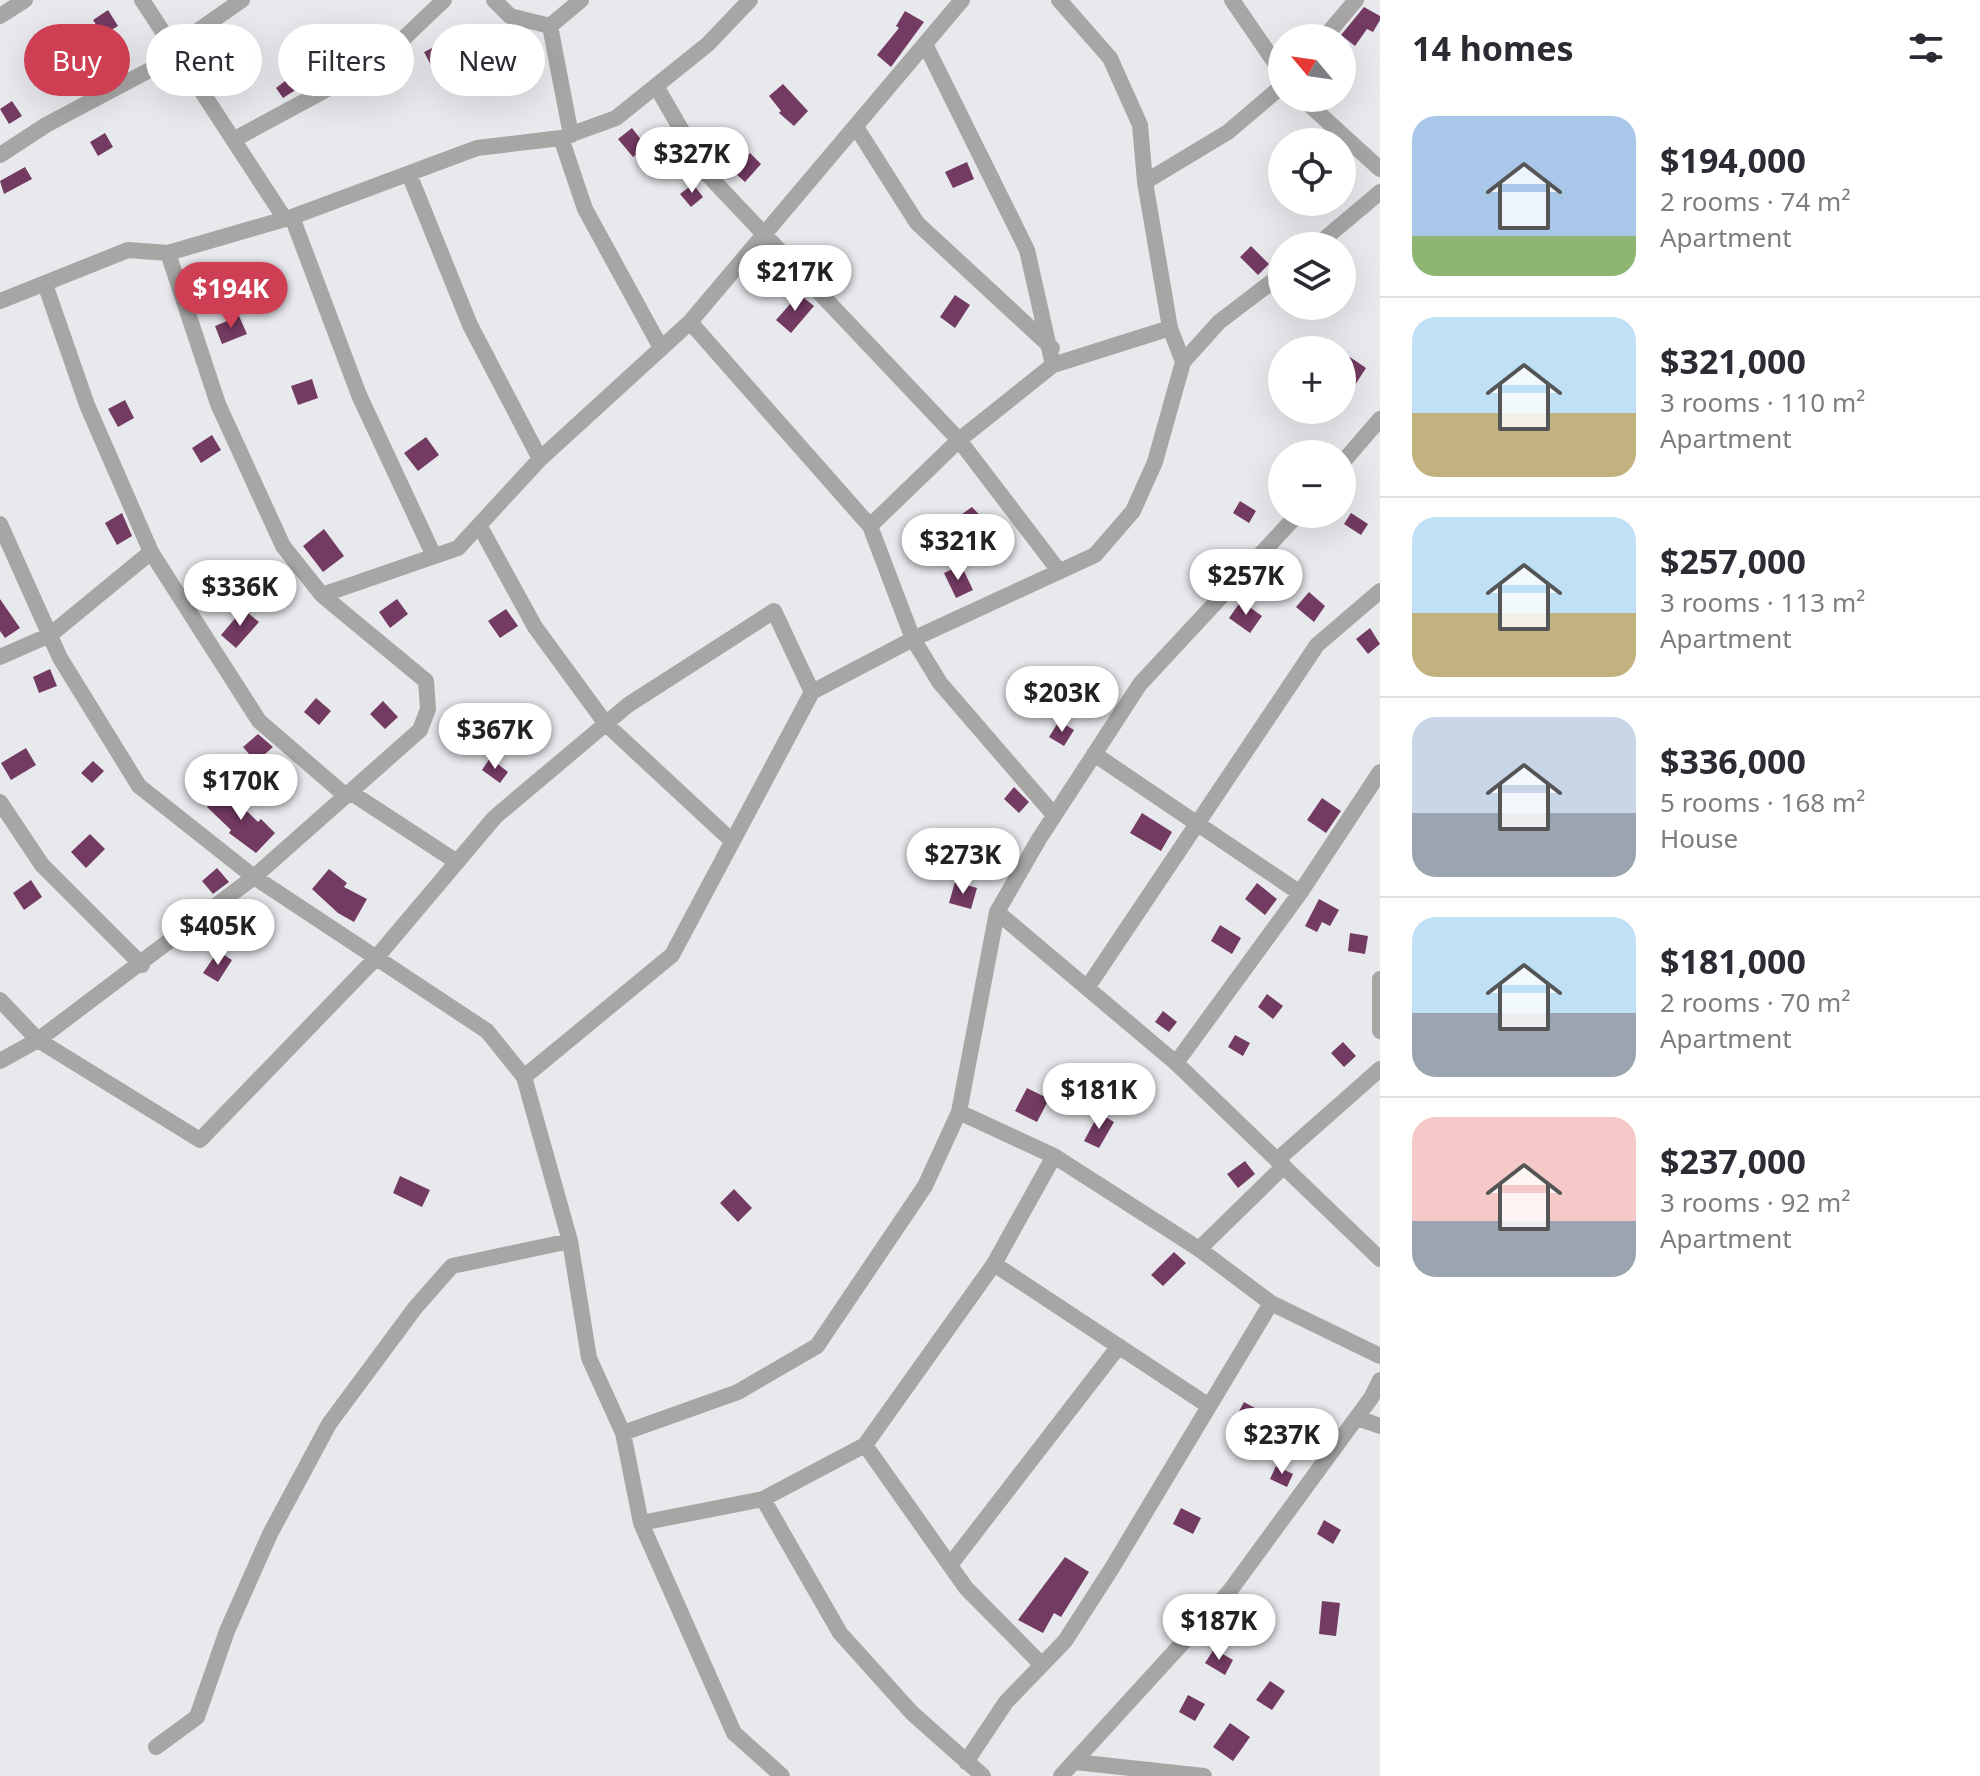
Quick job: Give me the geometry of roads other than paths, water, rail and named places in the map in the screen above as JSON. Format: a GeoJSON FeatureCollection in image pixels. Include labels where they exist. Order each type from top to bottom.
{"type":"FeatureCollection","features":[{"type":"Feature","properties":{"kind":"street"},"geometry":{"type":"LineString","coordinates":[[0,16],[25,0]]}},
{"type":"Feature","properties":{"kind":"street"},"geometry":{"type":"LineString","coordinates":[[142,0],[158,24]]}},
{"type":"Feature","properties":{"kind":"street"},"geometry":{"type":"LineString","coordinates":[[212,24],[242,0]]}},
{"type":"Feature","properties":{"kind":"street"},"geometry":{"type":"LineString","coordinates":[[233,140],[381,60],[444,0]]}},
{"type":"Feature","properties":{"kind":"street"},"geometry":{"type":"LineString","coordinates":[[494,0],[510,16],[550,26]]}},
{"type":"Feature","properties":{"kind":"street"},"geometry":{"type":"LineString","coordinates":[[550,26],[581,0]]}},
{"type":"Feature","properties":{"kind":"street"},"geometry":{"type":"LineString","coordinates":[[0,301],[128,250],[168,253],[288,218],[477,148],[566,136],[616,118],[708,44],[750,0]]}},
{"type":"Feature","properties":{"kind":"street"},"geometry":{"type":"LineString","coordinates":[[322,595],[458,548],[540,459],[690,322],[962,0]]}},
{"type":"Feature","properties":{"kind":"street"},"geometry":{"type":"LineString","coordinates":[[1059,0],[1110,58],[1140,125],[1145,182],[1170,328],[1183,362]]}},
{"type":"Feature","properties":{"kind":"street"},"geometry":{"type":"LineString","coordinates":[[1232,0],[1268,53]]}},
{"type":"Feature","properties":{"kind":"street"},"geometry":{"type":"LineString","coordinates":[[1336,24],[1356,0]]}},
{"type":"Feature","properties":{"kind":"street"},"geometry":{"type":"LineString","coordinates":[[550,26],[566,136],[585,209],[661,348]]}},
{"type":"Feature","properties":{"kind":"street"},"geometry":{"type":"LineString","coordinates":[[925,44],[1027,250],[1053,356]]}},
{"type":"Feature","properties":{"kind":"street"},"geometry":{"type":"LineString","coordinates":[[0,155],[46,125],[146,69]]}},
{"type":"Feature","properties":{"kind":"street"},"geometry":{"type":"LineString","coordinates":[[656,86],[707,174],[959,440],[1059,571]]}},
{"type":"Feature","properties":{"kind":"street"},"geometry":{"type":"LineString","coordinates":[[204,96],[288,218],[359,395],[434,556]]}},
{"type":"Feature","properties":{"kind":"street"},"geometry":{"type":"LineString","coordinates":[[1145,182],[1228,132],[1268,98]]}},
{"type":"Feature","properties":{"kind":"street"},"geometry":{"type":"LineString","coordinates":[[1317,112],[1380,169]]}},
{"type":"Feature","properties":{"kind":"street"},"geometry":{"type":"LineString","coordinates":[[856,127],[917,223],[1053,356]]}},
{"type":"Feature","properties":{"kind":"street"},"geometry":{"type":"LineString","coordinates":[[409,174],[470,325],[540,459]]}},
{"type":"Feature","properties":{"kind":"street"},"geometry":{"type":"LineString","coordinates":[[1333,232],[1380,192]]}},
{"type":"Feature","properties":{"kind":"street"},"geometry":{"type":"LineString","coordinates":[[0,1061],[38,1040],[142,965],[254,877],[420,730],[428,709],[426,681],[322,595],[283,546],[218,404],[168,253]]}},
{"type":"Feature","properties":{"kind":"street"},"geometry":{"type":"LineString","coordinates":[[45,284],[87,405],[151,552],[259,721],[348,794],[457,862]]}},
{"type":"Feature","properties":{"kind":"street"},"geometry":{"type":"LineString","coordinates":[[524,1077],[672,955],[812,692],[913,639],[1095,555],[1133,511],[1155,462],[1183,362],[1219,322],[1268,285]]}},
{"type":"Feature","properties":{"kind":"street"},"geometry":{"type":"LineString","coordinates":[[690,322],[870,526],[913,639],[940,683],[1054,815]]}},
{"type":"Feature","properties":{"kind":"street"},"geometry":{"type":"LineString","coordinates":[[870,526],[959,440],[1053,356],[1170,328]]}},
{"type":"Feature","properties":{"kind":"street"},"geometry":{"type":"LineString","coordinates":[[1356,447],[1380,419]]}},
{"type":"Feature","properties":{"kind":"street"},"geometry":{"type":"LineString","coordinates":[[0,524],[50,635],[139,786],[254,877],[487,1031],[524,1077],[570,1241],[589,1358],[623,1433],[641,1523],[734,1733],[782,1776]]}},
{"type":"Feature","properties":{"kind":"street"},"geometry":{"type":"LineString","coordinates":[[479,525],[535,627],[606,724],[732,841]]}},
{"type":"Feature","properties":{"kind":"street"},"geometry":{"type":"LineString","coordinates":[[623,1433],[738,1392],[817,1346],[925,1186],[959,1112],[997,912],[1054,815],[1140,684],[1285,528]]}},
{"type":"Feature","properties":{"kind":"street"},"geometry":{"type":"LineString","coordinates":[[0,657],[50,635],[151,552]]}},
{"type":"Feature","properties":{"kind":"street"},"geometry":{"type":"LineString","coordinates":[[1087,988],[1317,645],[1380,591]]}},
{"type":"Feature","properties":{"kind":"street"},"geometry":{"type":"LineString","coordinates":[[0,1000],[38,1040],[200,1140],[376,958],[495,817],[628,705],[774,611],[812,692]]}},
{"type":"Feature","properties":{"kind":"street"},"geometry":{"type":"LineString","coordinates":[[1094,754],[1300,893]]}},
{"type":"Feature","properties":{"kind":"street"},"geometry":{"type":"LineString","coordinates":[[1176,1063],[1300,893],[1380,772]]}},
{"type":"Feature","properties":{"kind":"street"},"geometry":{"type":"LineString","coordinates":[[0,802],[42,865],[142,965]]}},
{"type":"Feature","properties":{"kind":"street"},"geometry":{"type":"LineString","coordinates":[[997,912],[1176,1063],[1380,1259]]}},
{"type":"Feature","properties":{"kind":"street"},"geometry":{"type":"LineString","coordinates":[[1380,979],[1380,1031]]}},
{"type":"Feature","properties":{"kind":"street"},"geometry":{"type":"LineString","coordinates":[[1199,1249],[1281,1163],[1380,1069]]}},
{"type":"Feature","properties":{"kind":"street"},"geometry":{"type":"LineString","coordinates":[[959,1112],[1054,1156],[1199,1249],[1271,1303],[1380,1356]]}},
{"type":"Feature","properties":{"kind":"street"},"geometry":{"type":"LineString","coordinates":[[641,1523],[763,1499],[865,1445],[994,1264],[1054,1156]]}},
{"type":"Feature","properties":{"kind":"street"},"geometry":{"type":"LineString","coordinates":[[156,1747],[197,1717],[227,1631],[270,1534],[329,1424],[415,1308],[452,1266],[570,1241]]}},
{"type":"Feature","properties":{"kind":"street"},"geometry":{"type":"LineString","coordinates":[[994,1264],[1209,1406]]}},
{"type":"Feature","properties":{"kind":"street"},"geometry":{"type":"LineString","coordinates":[[966,1762],[1006,1702],[1065,1641],[1081,1617],[1271,1303]]}},
{"type":"Feature","properties":{"kind":"street"},"geometry":{"type":"LineString","coordinates":[[950,1565],[1119,1346]]}},
{"type":"Feature","properties":{"kind":"street"},"geometry":{"type":"LineString","coordinates":[[1061,1776],[1229,1592],[1357,1418],[1380,1380]]}},
{"type":"Feature","properties":{"kind":"street"},"geometry":{"type":"LineString","coordinates":[[1357,1418],[1380,1426]]}},
{"type":"Feature","properties":{"kind":"street"},"geometry":{"type":"LineString","coordinates":[[865,1445],[966,1588],[1041,1664]]}},
{"type":"Feature","properties":{"kind":"street"},"geometry":{"type":"LineString","coordinates":[[763,1499],[840,1633],[912,1713],[983,1776]]}},
{"type":"Feature","properties":{"kind":"street"},"geometry":{"type":"LineString","coordinates":[[1075,1762],[1204,1776]]}}]}
